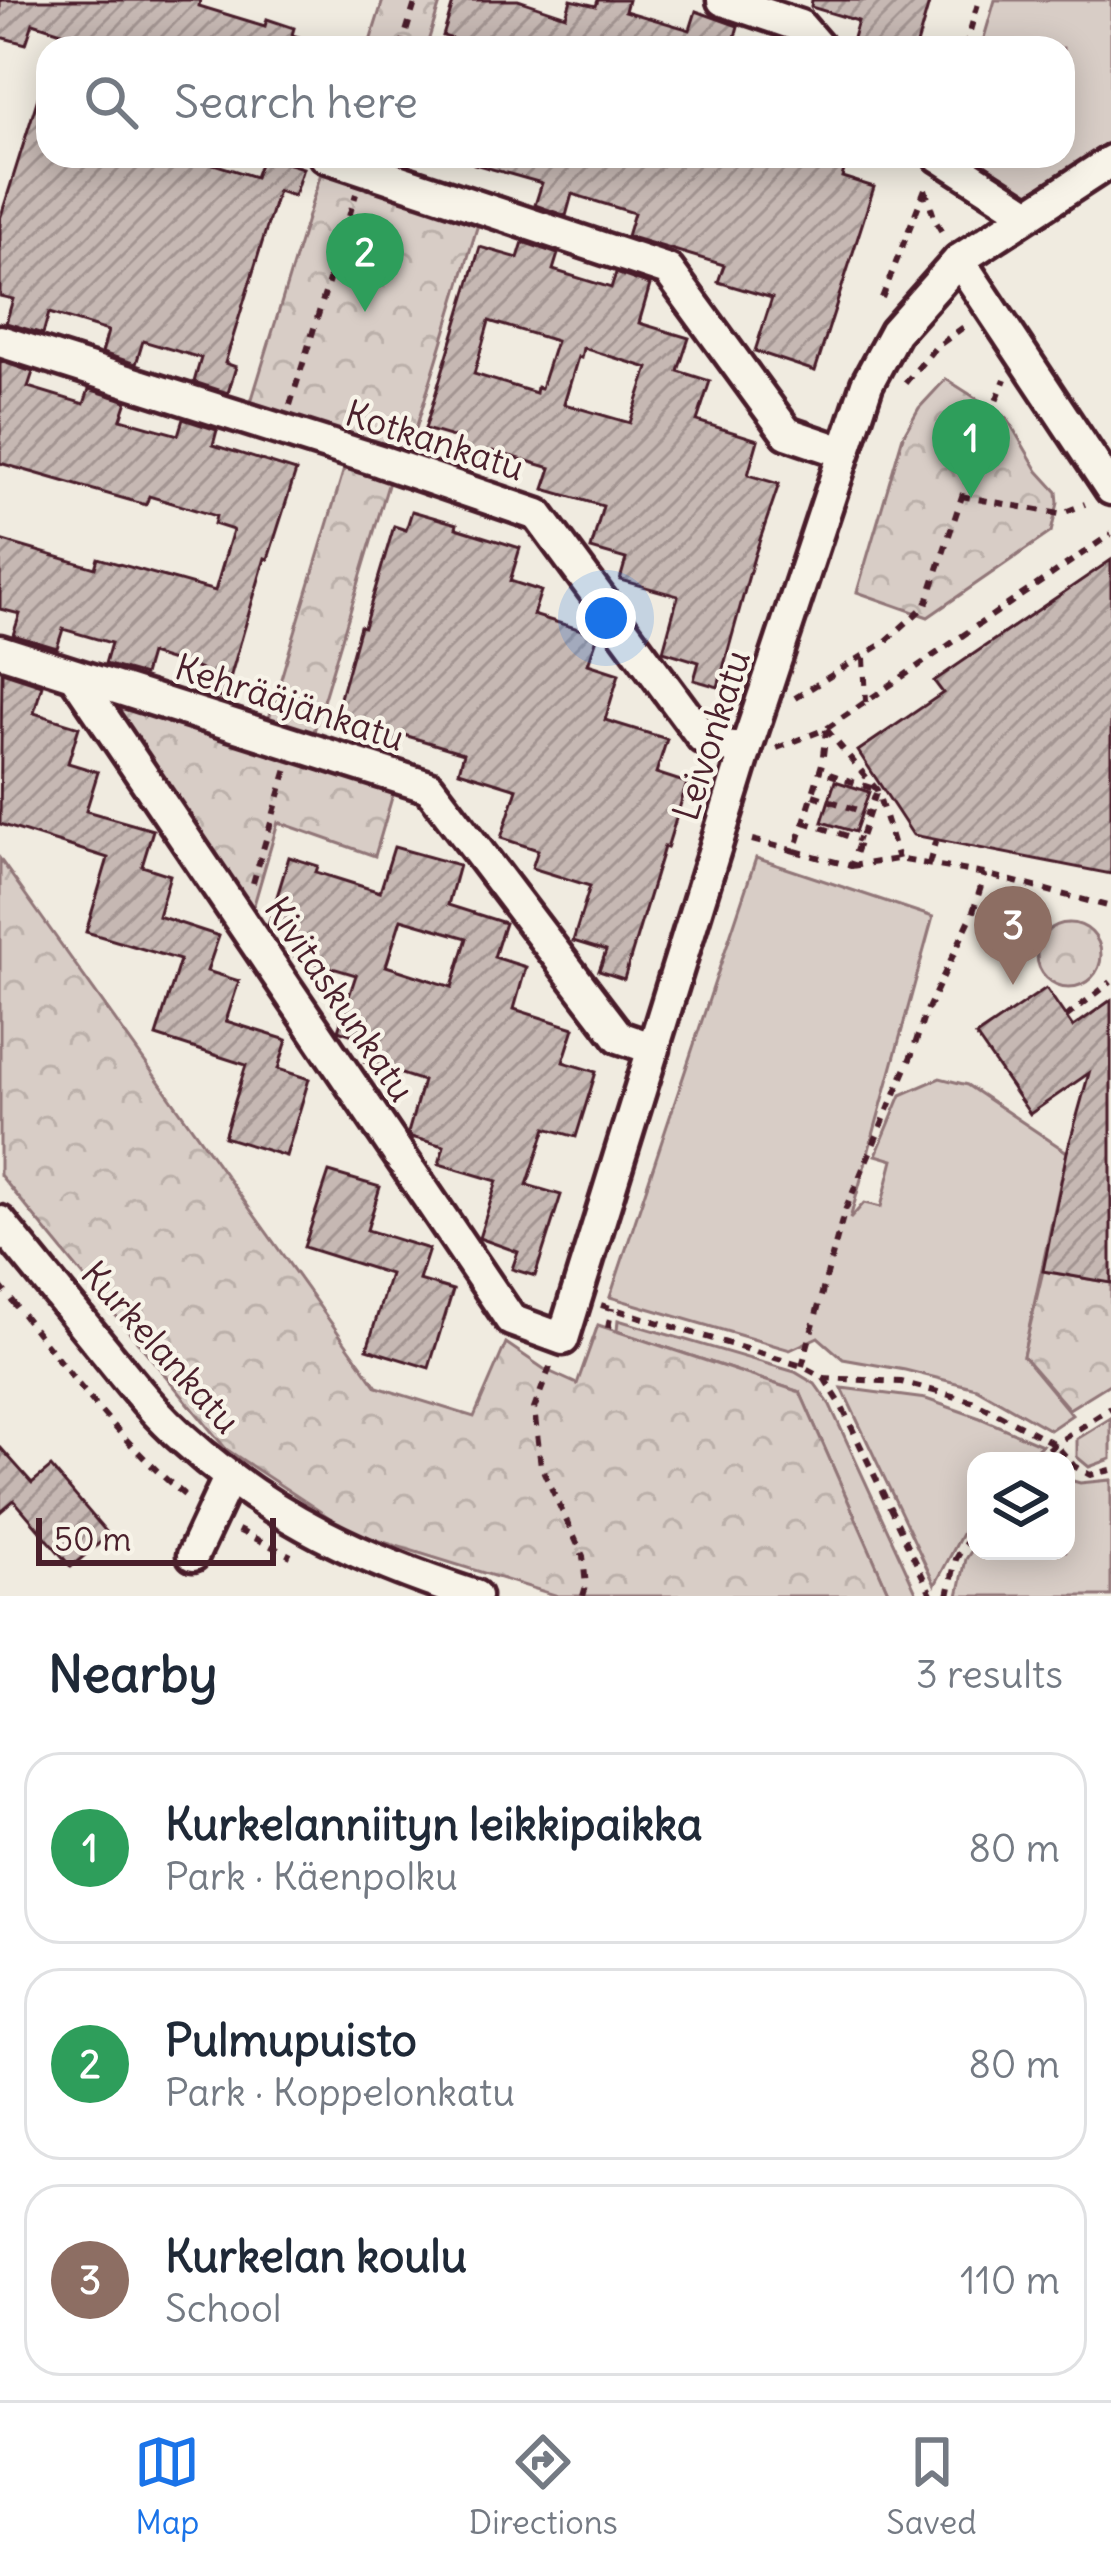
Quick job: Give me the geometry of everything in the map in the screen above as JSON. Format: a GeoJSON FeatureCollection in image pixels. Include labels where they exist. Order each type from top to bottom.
{"type":"FeatureCollection","features":[{"type":"Feature","properties":{"kind":"street"},"geometry":{"type":"LineString","coordinates":[[723,0],[800,26],[809,36]]}},
{"type":"Feature","properties":{"kind":"street","name":"Leivonkatu"},"geometry":{"type":"LineString","coordinates":[[563,1340],[745,752],[867,384],[896,332],[959,260],[1111,161]]}},
{"type":"Feature","properties":{"kind":"street"},"geometry":{"type":"LineString","coordinates":[[364,168],[668,270],[787,433],[843,452]]}},
{"type":"Feature","properties":{"kind":"street"},"geometry":{"type":"LineString","coordinates":[[941,168],[1029,214]]}},
{"type":"Feature","properties":{"kind":"street"},"geometry":{"type":"LineString","coordinates":[[959,260],[1102,495]]}},
{"type":"Feature","properties":{"kind":"street","name":"Kotkankatu"},"geometry":{"type":"LineString","coordinates":[[0,341],[538,515],[703,738],[745,752]]}},
{"type":"Feature","properties":{"kind":"street","name":"Kehrääjänkatu"},"geometry":{"type":"LineString","coordinates":[[0,651],[429,788],[619,1037],[654,1049]]}},
{"type":"Feature","properties":{"kind":"street","name":"Kivitaskunkatu"},"geometry":{"type":"LineString","coordinates":[[75,676],[511,1320],[563,1340]]}},
{"type":"Feature","properties":{"kind":"street","name":"Kurkelankatu"},"geometry":{"type":"LineString","coordinates":[[0,1222],[145,1399],[229,1478],[298,1523],[414,1576],[475,1596]]}},
{"type":"Feature","properties":{"kind":"street"},"geometry":{"type":"LineString","coordinates":[[193,1555],[229,1478]]}},
{"type":"Feature","properties":{"kind":"path"},"geometry":{"type":"LineString","coordinates":[[405,36],[416,0]]}},
{"type":"Feature","properties":{"kind":"path"},"geometry":{"type":"LineString","coordinates":[[968,36],[979,0]]}},
{"type":"Feature","properties":{"kind":"path"},"geometry":{"type":"LineString","coordinates":[[282,431],[364,168]]}},
{"type":"Feature","properties":{"kind":"path"},"geometry":{"type":"LineString","coordinates":[[877,311],[932,168]]}},
{"type":"Feature","properties":{"kind":"path"},"geometry":{"type":"LineString","coordinates":[[925,190],[935,220],[959,260]]}},
{"type":"Feature","properties":{"kind":"path"},"geometry":{"type":"LineString","coordinates":[[905,383],[935,348],[990,308]]}},
{"type":"Feature","properties":{"kind":"path"},"geometry":{"type":"LineString","coordinates":[[799,678],[792,700],[886,642],[926,605],[982,436],[1017,349]]}},
{"type":"Feature","properties":{"kind":"path"},"geometry":{"type":"LineString","coordinates":[[962,496],[1060,514],[1102,495]]}},
{"type":"Feature","properties":{"kind":"path"},"geometry":{"type":"LineString","coordinates":[[745,752],[781,748],[826,729],[1111,535]]}},
{"type":"Feature","properties":{"kind":"path"},"geometry":{"type":"LineString","coordinates":[[864,656],[866,702]]}},
{"type":"Feature","properties":{"kind":"path"},"geometry":{"type":"LineString","coordinates":[[795,851],[820,771],[826,729]]}},
{"type":"Feature","properties":{"kind":"path"},"geometry":{"type":"LineString","coordinates":[[826,729],[877,790],[898,859]]}},
{"type":"Feature","properties":{"kind":"path"},"geometry":{"type":"LineString","coordinates":[[241,922],[295,743]]}},
{"type":"Feature","properties":{"kind":"path"},"geometry":{"type":"LineString","coordinates":[[820,771],[877,790]]}},
{"type":"Feature","properties":{"kind":"path"},"geometry":{"type":"LineString","coordinates":[[851,866],[877,790]]}},
{"type":"Feature","properties":{"kind":"path"},"geometry":{"type":"LineString","coordinates":[[813,795],[869,814]]}},
{"type":"Feature","properties":{"kind":"path"},"geometry":{"type":"LineString","coordinates":[[804,822],[860,840]]}},
{"type":"Feature","properties":{"kind":"path"},"geometry":{"type":"LineString","coordinates":[[929,864],[936,839]]}},
{"type":"Feature","properties":{"kind":"path"},"geometry":{"type":"LineString","coordinates":[[752,840],[851,866],[898,859],[985,874],[1111,907]]}},
{"type":"Feature","properties":{"kind":"path"},"geometry":{"type":"LineString","coordinates":[[802,1366],[844,1213],[972,915],[985,874]]}},
{"type":"Feature","properties":{"kind":"path"},"geometry":{"type":"LineString","coordinates":[[1066,1017],[1111,982]]}},
{"type":"Feature","properties":{"kind":"path"},"geometry":{"type":"LineString","coordinates":[[578,1297],[802,1366],[824,1378],[901,1382],[975,1402],[1055,1444],[1074,1466],[1090,1475],[1111,1470]]}},
{"type":"Feature","properties":{"kind":"path"},"geometry":{"type":"LineString","coordinates":[[608,1328],[612,1308]]}},
{"type":"Feature","properties":{"kind":"path"},"geometry":{"type":"LineString","coordinates":[[563,1340],[534,1409],[541,1466],[583,1556],[583,1596]]}},
{"type":"Feature","properties":{"kind":"path"},"geometry":{"type":"LineString","coordinates":[[824,1378],[840,1402],[932,1596]]}},
{"type":"Feature","properties":{"kind":"path"},"geometry":{"type":"LineString","coordinates":[[1046,1452],[1111,1408]]}},
{"type":"Feature","properties":{"kind":"path"},"geometry":{"type":"LineString","coordinates":[[948,1596],[956,1559],[967,1541]]}},
{"type":"Feature","properties":{"kind":"green space"},"geometry":{"type":"Polygon","coordinates":[[[383,0],[441,0],[430,36],[372,36],[383,0]]]}},
{"type":"Feature","properties":{"kind":"green space"},"geometry":{"type":"Polygon","coordinates":[[[995,0],[1111,0],[1111,146],[1032,198],[978,168],[1075,168],[1075,36],[984,36],[995,0]]]}},
{"type":"Feature","properties":{"kind":"green space"},"geometry":{"type":"Polygon","coordinates":[[[321,173],[479,221],[408,455],[251,402],[321,173]]]}},
{"type":"Feature","properties":{"kind":"green space"},"geometry":{"type":"Polygon","coordinates":[[[946,379],[1007,418],[1038,471],[1057,492],[1058,503],[1051,532],[928,617],[857,592],[903,436],[919,408],[946,379]]]}},
{"type":"Feature","properties":{"kind":"green space"},"geometry":{"type":"Polygon","coordinates":[[[347,459],[391,475],[306,758],[395,787],[375,856],[278,822],[251,915],[106,701],[261,745],[347,459]]]}},
{"type":"Feature","properties":{"kind":"green space"},"geometry":{"type":"Polygon","coordinates":[[[756,858],[933,917],[850,1219],[864,1203],[881,1207],[893,1160],[876,1155],[901,1095],[940,1078],[967,1085],[1067,1152],[1023,1356],[1072,1415],[1050,1430],[976,1388],[843,1359],[818,1337],[790,1350],[610,1297],[756,858]]]}},
{"type":"Feature","properties":{"kind":"green space"},"geometry":{"type":"Polygon","coordinates":[[[0,859],[377,1387],[474,1417],[506,1343],[577,1384],[598,1325],[800,1392],[890,1596],[558,1596],[351,1532],[226,1449],[0,1175],[0,859]]]}},
{"type":"Feature","properties":{"kind":"green space"},"geometry":{"type":"Polygon","coordinates":[[[1069,923],[1092,932],[1101,955],[1092,978],[1069,987],[1046,978],[1037,955],[1046,932],[1069,923]]]}},
{"type":"Feature","properties":{"kind":"green space"},"geometry":{"type":"Polygon","coordinates":[[[1043,1271],[1111,1283],[1111,1383],[1069,1409],[1023,1356],[1043,1271]]]}},
{"type":"Feature","properties":{"kind":"green space"},"geometry":{"type":"Polygon","coordinates":[[[618,1320],[795,1372],[815,1384],[830,1405],[918,1596],[890,1596],[800,1392],[617,1331],[618,1320]]]}},
{"type":"Feature","properties":{"kind":"green space"},"geometry":{"type":"Polygon","coordinates":[[[842,1388],[926,1399],[1042,1445],[1034,1452],[967,1452],[967,1526],[935,1585],[842,1388]]]}},
{"type":"Feature","properties":{"kind":"green space"},"geometry":{"type":"Polygon","coordinates":[[[1111,1418],[1111,1459],[1089,1467],[1077,1457],[1077,1439],[1111,1418]]]}},
{"type":"Feature","properties":{"kind":"green space"},"geometry":{"type":"Polygon","coordinates":[[[1111,1480],[1111,1596],[958,1596],[966,1559],[1075,1560],[1075,1482],[1111,1480]]]}},
{"type":"Feature","properties":{"kind":"building"},"geometry":{"type":"Polygon","coordinates":[[[0,0],[200,0],[199,6],[265,26],[267,19],[294,28],[295,36],[74,36],[33,23],[26,44],[0,37],[0,0]]]}},
{"type":"Feature","properties":{"kind":"building"},"geometry":{"type":"Polygon","coordinates":[[[454,0],[518,0],[566,16],[571,0],[596,6],[598,0],[628,0],[625,11],[690,30],[696,11],[738,26],[735,36],[443,36],[454,0]]]}},
{"type":"Feature","properties":{"kind":"building"},"geometry":{"type":"Polygon","coordinates":[[[812,0],[930,0],[920,36],[854,36],[858,21],[811,7],[812,0]]]}},
{"type":"Feature","properties":{"kind":"building"},"geometry":{"type":"Polygon","coordinates":[[[36,104],[36,168],[226,168],[255,177],[258,168],[303,168],[294,196],[278,191],[225,363],[236,367],[228,393],[194,382],[201,358],[143,341],[136,364],[102,353],[108,331],[49,313],[43,334],[6,323],[13,299],[0,296],[0,219],[36,104]]]}},
{"type":"Feature","properties":{"kind":"building"},"geometry":{"type":"Polygon","coordinates":[[[488,168],[845,168],[842,177],[874,187],[815,371],[755,351],[772,298],[718,282],[724,265],[627,236],[634,213],[572,194],[566,216],[535,205],[542,183],[488,168]]]}},
{"type":"Feature","properties":{"kind":"building"},"geometry":{"type":"Polygon","coordinates":[[[523,242],[558,254],[553,270],[611,288],[616,273],[650,285],[639,323],[689,338],[678,371],[710,381],[697,421],[758,440],[748,475],[779,484],[718,687],[694,680],[699,662],[663,651],[678,596],[620,580],[626,559],[591,549],[603,506],[544,489],[551,468],[493,451],[488,468],[454,458],[460,439],[425,429],[480,247],[518,258],[523,242]],[[489,321],[474,374],[536,393],[556,341],[489,321]],[[583,348],[564,404],[630,423],[648,368],[583,348]]]}},
{"type":"Feature","properties":{"kind":"building"},"geometry":{"type":"Polygon","coordinates":[[[0,361],[33,372],[28,387],[84,404],[89,389],[127,401],[121,419],[178,435],[183,419],[217,430],[213,445],[296,471],[224,699],[199,692],[205,671],[150,654],[144,675],[105,664],[111,643],[63,629],[57,648],[13,635],[20,614],[0,609],[0,540],[95,568],[98,558],[215,591],[233,530],[214,524],[216,516],[149,496],[146,505],[0,463],[0,361]]]}},
{"type":"Feature","properties":{"kind":"building"},"geometry":{"type":"Polygon","coordinates":[[[412,511],[520,548],[510,581],[541,591],[533,615],[598,635],[588,664],[619,674],[605,720],[667,739],[656,773],[687,783],[624,979],[599,971],[606,951],[573,941],[590,886],[532,868],[538,850],[501,838],[517,789],[459,771],[464,753],[404,735],[400,750],[362,740],[367,721],[336,712],[394,526],[406,530],[412,511]]]}},
{"type":"Feature","properties":{"kind":"building"},"geometry":{"type":"Polygon","coordinates":[[[1111,560],[1111,874],[913,835],[858,751],[943,693],[934,681],[1111,560]]]}},
{"type":"Feature","properties":{"kind":"building"},"geometry":{"type":"Polygon","coordinates":[[[2,672],[42,685],[34,713],[79,727],[68,763],[98,772],[86,811],[153,830],[142,866],[170,875],[158,916],[219,936],[207,971],[239,981],[226,1021],[287,1040],[278,1069],[309,1079],[286,1156],[224,1137],[246,1065],[156,1036],[180,960],[86,932],[108,858],[0,824],[2,672]]]}},
{"type":"Feature","properties":{"kind":"building"},"geometry":{"type":"Polygon","coordinates":[[[835,781],[869,792],[855,832],[822,822],[835,781]]]}},
{"type":"Feature","properties":{"kind":"building"},"geometry":{"type":"Polygon","coordinates":[[[394,847],[459,865],[448,905],[505,923],[494,957],[526,967],[514,1009],[574,1028],[563,1062],[596,1072],[576,1137],[546,1128],[527,1185],[561,1195],[535,1276],[512,1269],[518,1252],[479,1238],[497,1181],[439,1164],[444,1146],[408,1133],[423,1081],[364,1062],[371,1041],[338,1030],[356,975],[295,957],[301,936],[268,926],[289,857],[318,866],[316,872],[380,892],[394,847]],[[401,919],[386,966],[452,987],[467,938],[401,919]]]}},
{"type":"Feature","properties":{"kind":"building"},"geometry":{"type":"Polygon","coordinates":[[[1046,988],[1073,1027],[1111,1000],[1111,1283],[1043,1271],[1089,1073],[1030,1114],[976,1036],[1046,988]]]}},
{"type":"Feature","properties":{"kind":"building"},"geometry":{"type":"Polygon","coordinates":[[[329,1172],[380,1187],[367,1230],[429,1249],[419,1280],[453,1290],[429,1368],[367,1349],[390,1274],[304,1247],[329,1172]]]}},
{"type":"Feature","properties":{"kind":"building"},"geometry":{"type":"Polygon","coordinates":[[[0,1447],[32,1483],[51,1467],[109,1535],[71,1567],[14,1500],[0,1512],[0,1447]]]}},
{"type":"Feature","properties":{"kind":"place","name":"Pulmupuisto"},"geometry":{"type":"Point","coordinates":[365,312]}},
{"type":"Feature","properties":{"kind":"place","name":"Kurkelanniityn leikkipaikka"},"geometry":{"type":"Point","coordinates":[971,498]}},
{"type":"Feature","properties":{"kind":"place","name":"Kurkelan koulu"},"geometry":{"type":"Point","coordinates":[1013,985]}}]}
